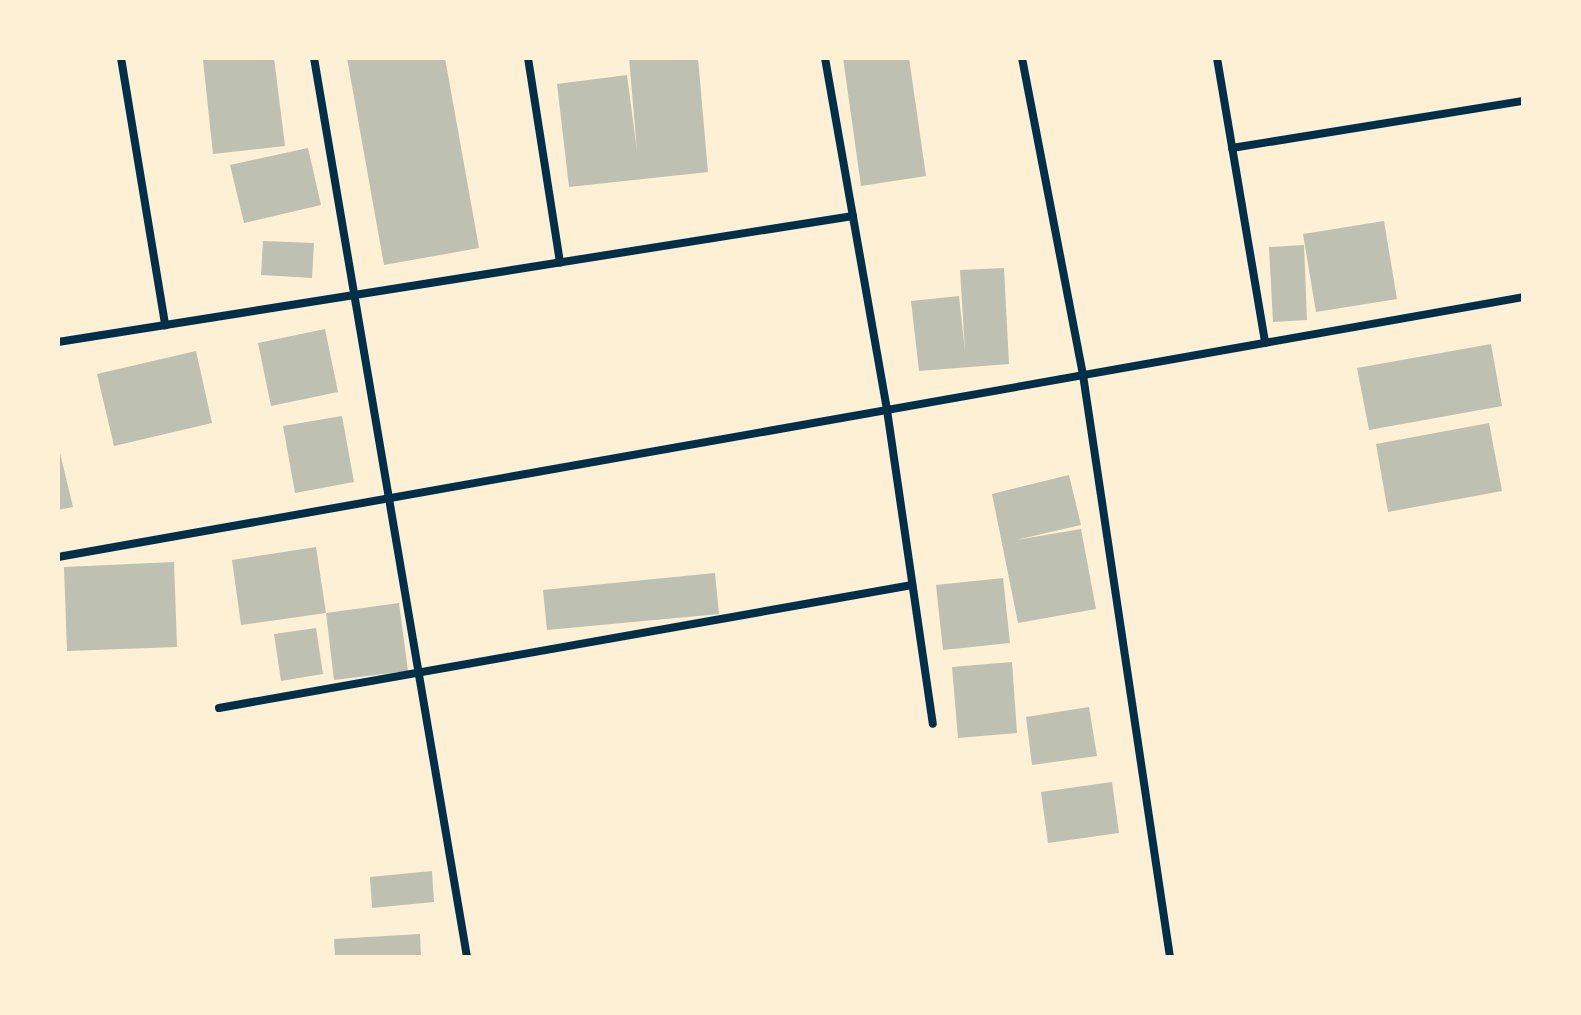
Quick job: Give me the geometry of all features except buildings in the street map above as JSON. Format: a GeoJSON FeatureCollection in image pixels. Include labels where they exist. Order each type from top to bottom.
{"type":"FeatureCollection","features":[{"type":"Feature","properties":{"kind":"street"},"geometry":{"type":"LineString","coordinates":[[121,58],[165,325]]}},
{"type":"Feature","properties":{"kind":"street"},"geometry":{"type":"LineString","coordinates":[[314,58],[392,498],[467,957]]}},
{"type":"Feature","properties":{"kind":"street"},"geometry":{"type":"LineString","coordinates":[[528,58],[560,263]]}},
{"type":"Feature","properties":{"kind":"street"},"geometry":{"type":"LineString","coordinates":[[825,58],[887,410],[933,724]]}},
{"type":"Feature","properties":{"kind":"street"},"geometry":{"type":"LineString","coordinates":[[1022,58],[1083,375],[1170,957]]}},
{"type":"Feature","properties":{"kind":"street"},"geometry":{"type":"LineString","coordinates":[[1217,58],[1265,343]]}},
{"type":"Feature","properties":{"kind":"street"},"geometry":{"type":"LineString","coordinates":[[1232,148],[1523,101]]}},
{"type":"Feature","properties":{"kind":"street"},"geometry":{"type":"LineString","coordinates":[[58,342],[853,216]]}},
{"type":"Feature","properties":{"kind":"street"},"geometry":{"type":"LineString","coordinates":[[58,557],[1523,297]]}},
{"type":"Feature","properties":{"kind":"street"},"geometry":{"type":"LineString","coordinates":[[219,708],[421,676],[912,585]]}}]}
